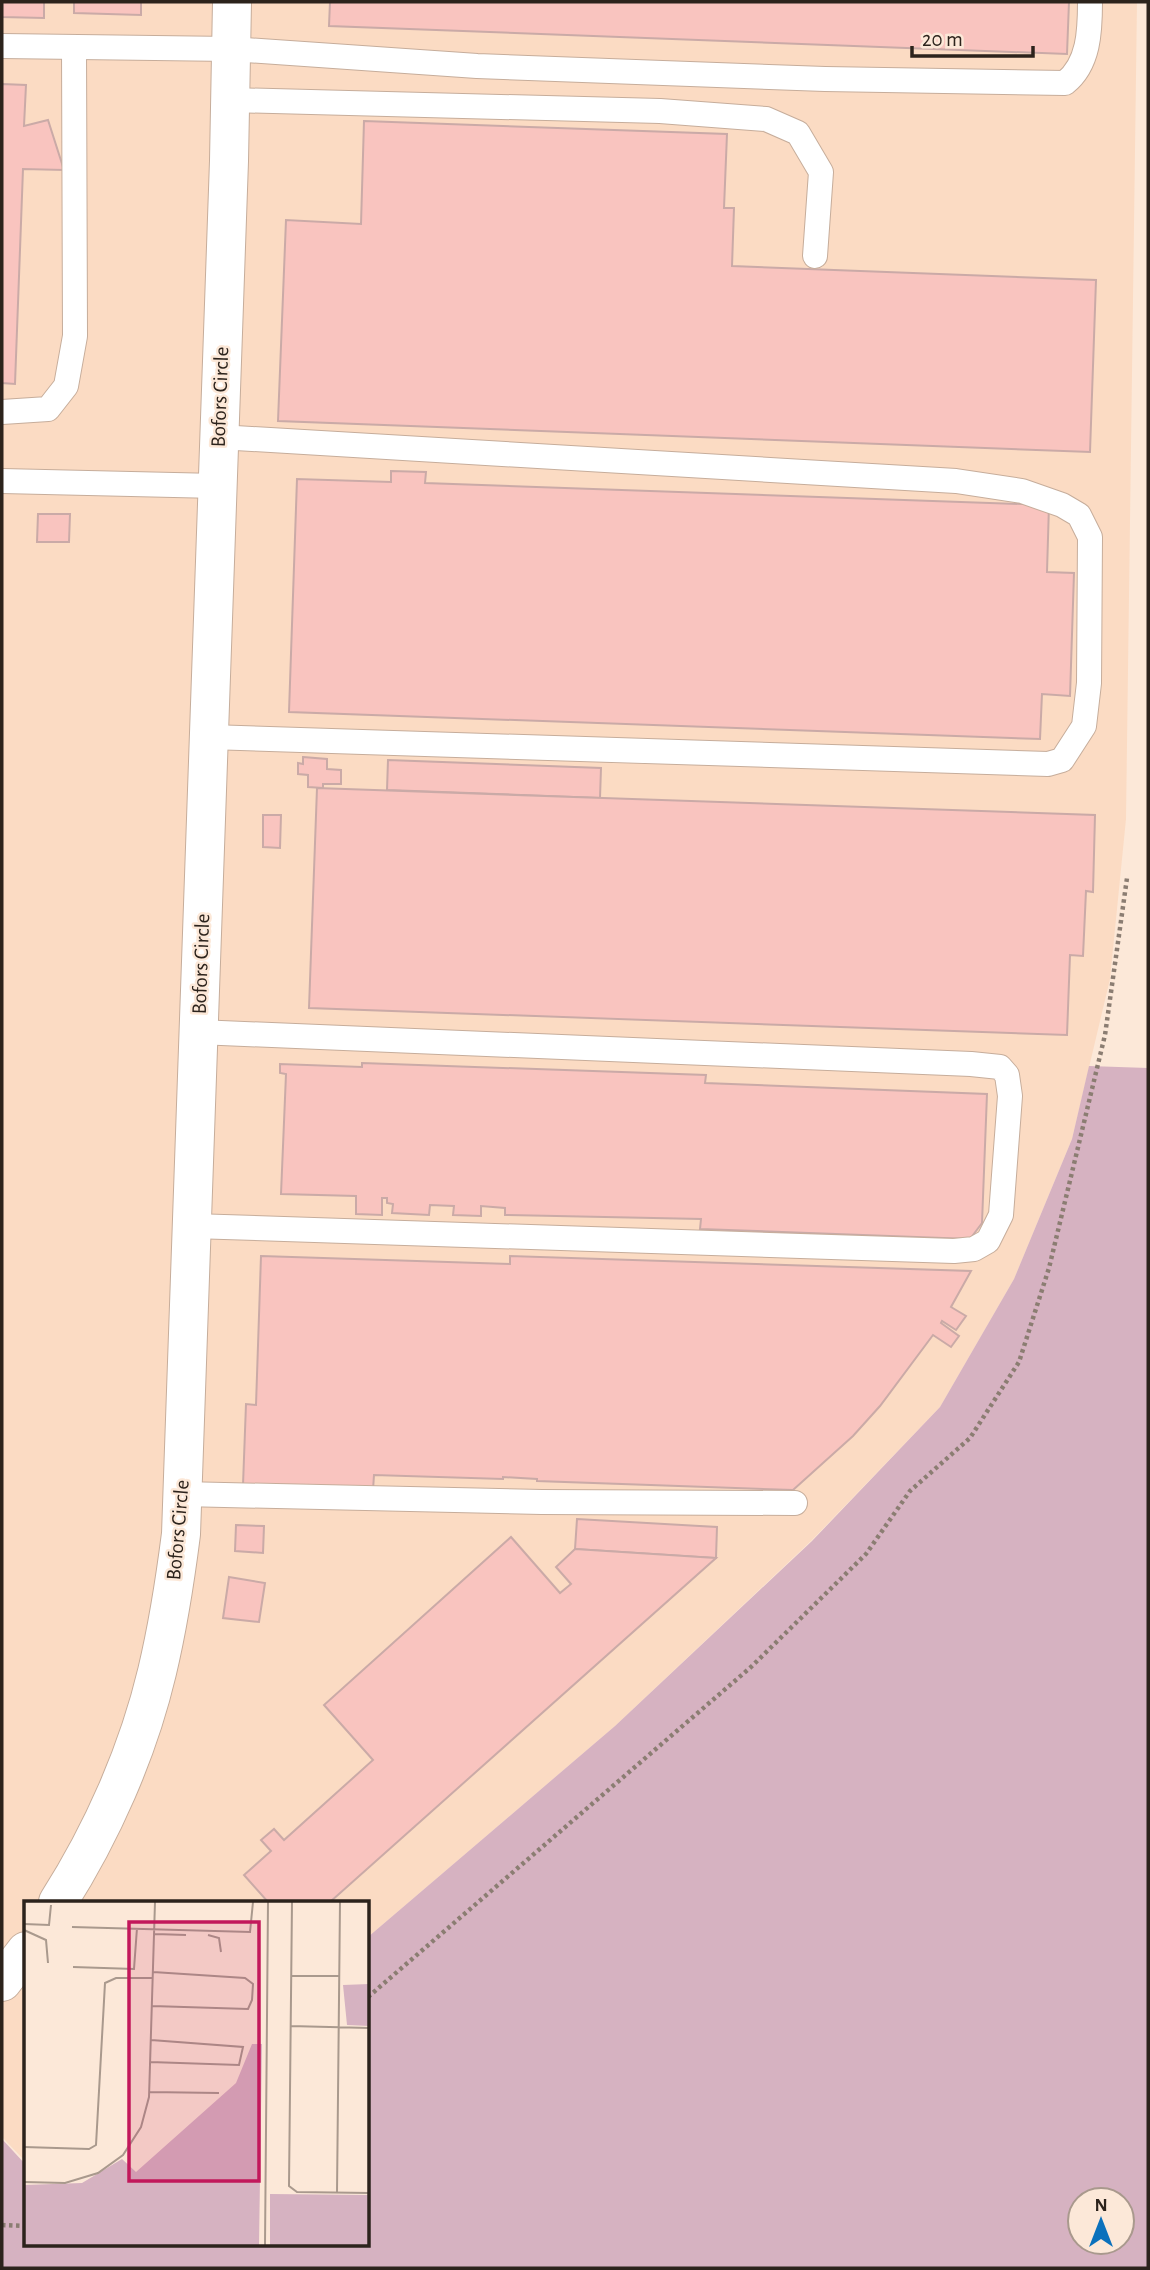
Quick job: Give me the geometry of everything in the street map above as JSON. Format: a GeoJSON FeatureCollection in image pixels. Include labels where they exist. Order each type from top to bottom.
{"type":"FeatureCollection","features":[{"type":"Feature","properties":{"kind":"street","name":"Bofors Circle"},"geometry":{"type":"LineString","coordinates":[[59,1901],[74,1877],[113,1797],[153,1686],[172,1603],[181,1534],[232,2]]}},
{"type":"Feature","properties":{"kind":"street"},"geometry":{"type":"LineString","coordinates":[[2,1982],[24,1954]]}},
{"type":"Feature","properties":{"kind":"lane"},"geometry":{"type":"LineString","coordinates":[[2,46],[231,49],[477,66],[825,79],[1065,83],[1076,75],[1084,58],[1090,28],[1090,2]]}},
{"type":"Feature","properties":{"kind":"lane"},"geometry":{"type":"LineString","coordinates":[[2,412],[48,409],[66,386],[75,336],[74,47]]}},
{"type":"Feature","properties":{"kind":"lane"},"geometry":{"type":"LineString","coordinates":[[230,100],[660,111],[766,119],[798,133],[821,172],[815,256]]}},
{"type":"Feature","properties":{"kind":"lane"},"geometry":{"type":"LineString","coordinates":[[209,737],[1048,764],[1062,760],[1084,726],[1089,683],[1090,537],[1079,515],[1062,505],[1022,491],[956,481],[219,437]]}},
{"type":"Feature","properties":{"kind":"lane"},"geometry":{"type":"LineString","coordinates":[[2,481],[217,486]]}},
{"type":"Feature","properties":{"kind":"lane"},"geometry":{"type":"LineString","coordinates":[[192,1226],[954,1251],[974,1249],[988,1241],[1001,1215],[1010,1096],[1007,1075],[1000,1067],[971,1064],[198,1032]]}},
{"type":"Feature","properties":{"kind":"lane"},"geometry":{"type":"LineString","coordinates":[[182,1494],[542,1502],[794,1503]]}},
{"type":"Feature","properties":{"kind":"path"},"geometry":{"type":"LineString","coordinates":[[369,1996],[751,1667],[866,1554],[911,1491],[970,1438],[1018,1362],[1049,1268],[1105,1035],[1127,878]]}},
{"type":"Feature","properties":{"kind":"path"},"geometry":{"type":"LineString","coordinates":[[2,2225],[24,2226]]}},
{"type":"Feature","properties":{"kind":"shaded area"},"geometry":{"type":"Polygon","coordinates":[[[2,2],[1137,2],[1126,819],[1110,979],[1072,1139],[1014,1279],[940,1407],[812,1540],[615,1726],[369,1936],[369,1901],[24,1901],[24,2160],[2,2137],[2,2]]]}},
{"type":"Feature","properties":{"kind":"shaded area"},"geometry":{"type":"Polygon","coordinates":[[[1089,1066],[1148,1068],[1148,2268],[2,2268],[2,2139],[24,2163],[24,2246],[369,2246],[369,1936],[615,1726],[812,1541],[940,1407],[1014,1279],[1072,1139],[1089,1066]]]}},
{"type":"Feature","properties":{"kind":"building"},"geometry":{"type":"Polygon","coordinates":[[[2,2],[44,2],[44,18],[2,17],[2,2]]]}},
{"type":"Feature","properties":{"kind":"building"},"geometry":{"type":"Polygon","coordinates":[[[74,2],[141,2],[141,15],[74,13],[74,2]]]}},
{"type":"Feature","properties":{"kind":"building"},"geometry":{"type":"Polygon","coordinates":[[[330,2],[1069,2],[1067,54],[329,26],[330,2]]]}},
{"type":"Feature","properties":{"kind":"building"},"geometry":{"type":"Polygon","coordinates":[[[2,84],[26,85],[24,126],[48,120],[64,170],[23,169],[15,384],[2,383],[2,84]]]}},
{"type":"Feature","properties":{"kind":"building"},"geometry":{"type":"Polygon","coordinates":[[[364,121],[727,134],[724,208],[734,208],[732,266],[1096,280],[1090,452],[278,421],[286,220],[361,224],[364,121]]]}},
{"type":"Feature","properties":{"kind":"building"},"geometry":{"type":"Polygon","coordinates":[[[391,471],[426,472],[425,483],[1049,505],[1047,572],[1074,573],[1070,696],[1042,694],[1040,739],[289,712],[297,479],[391,482],[391,471]]]}},
{"type":"Feature","properties":{"kind":"building"},"geometry":{"type":"Polygon","coordinates":[[[38,514],[70,514],[69,542],[37,542],[38,514]]]}},
{"type":"Feature","properties":{"kind":"building"},"geometry":{"type":"Polygon","coordinates":[[[303,757],[327,759],[327,769],[341,770],[341,784],[323,784],[323,788],[308,787],[308,775],[298,774],[298,763],[303,764],[303,757]]]}},
{"type":"Feature","properties":{"kind":"building"},"geometry":{"type":"Polygon","coordinates":[[[388,760],[601,768],[600,798],[387,790],[388,760]]]}},
{"type":"Feature","properties":{"kind":"building"},"geometry":{"type":"Polygon","coordinates":[[[317,788],[1095,815],[1093,892],[1086,891],[1083,956],[1070,955],[1067,1035],[309,1008],[317,788]]]}},
{"type":"Feature","properties":{"kind":"building"},"geometry":{"type":"Polygon","coordinates":[[[263,815],[281,815],[280,848],[263,847],[263,815]]]}},
{"type":"Feature","properties":{"kind":"building"},"geometry":{"type":"Polygon","coordinates":[[[362,1063],[706,1075],[705,1083],[987,1094],[982,1223],[970,1239],[700,1229],[701,1219],[505,1215],[505,1208],[481,1206],[481,1216],[453,1215],[454,1206],[430,1205],[429,1215],[392,1213],[393,1204],[387,1203],[387,1198],[382,1198],[382,1215],[356,1214],[356,1196],[281,1194],[286,1074],[280,1073],[280,1064],[362,1067],[362,1063]]]}},
{"type":"Feature","properties":{"kind":"building"},"geometry":{"type":"Polygon","coordinates":[[[261,1256],[510,1264],[510,1256],[971,1271],[951,1307],[966,1316],[956,1330],[942,1321],[941,1323],[959,1336],[951,1347],[933,1335],[880,1406],[853,1436],[793,1490],[537,1481],[503,1477],[374,1475],[373,1490],[243,1485],[246,1404],[256,1405],[261,1256]]]}},
{"type":"Feature","properties":{"kind":"building"},"geometry":{"type":"Polygon","coordinates":[[[577,1519],[717,1527],[716,1558],[575,1549],[577,1519]]]}},
{"type":"Feature","properties":{"kind":"building"},"geometry":{"type":"Polygon","coordinates":[[[236,1525],[264,1526],[263,1553],[235,1551],[236,1525]]]}},
{"type":"Feature","properties":{"kind":"building"},"geometry":{"type":"Polygon","coordinates":[[[511,1537],[560,1593],[571,1584],[556,1567],[575,1549],[716,1558],[331,1901],[267,1901],[244,1875],[271,1851],[261,1840],[274,1829],[284,1840],[373,1760],[324,1705],[511,1537]]]}},
{"type":"Feature","properties":{"kind":"building"},"geometry":{"type":"Polygon","coordinates":[[[229,1577],[265,1583],[259,1622],[223,1618],[229,1577]]]}}]}
